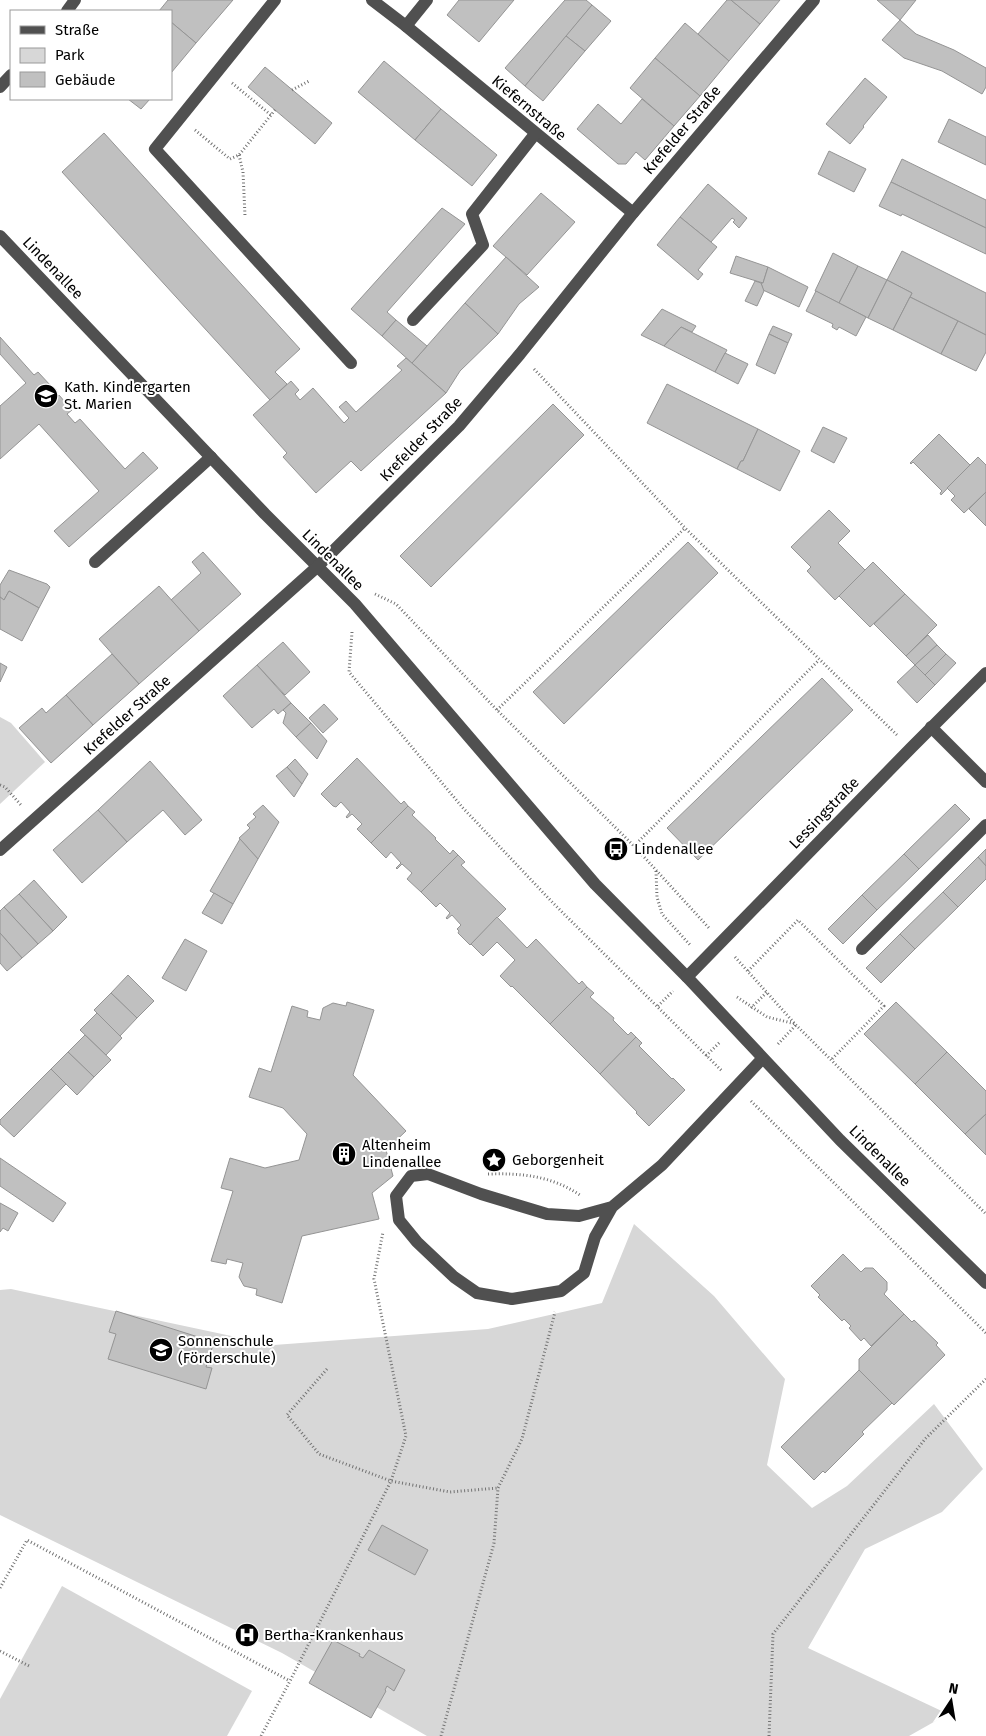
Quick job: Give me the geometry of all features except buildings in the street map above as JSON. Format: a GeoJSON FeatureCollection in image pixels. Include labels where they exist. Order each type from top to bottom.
{"type":"FeatureCollection","features":[{"type":"Feature","properties":{"kind":"street"},"geometry":{"type":"LineString","coordinates":[[68,10],[76,0]]}},
{"type":"Feature","properties":{"kind":"street"},"geometry":{"type":"LineString","coordinates":[[275,0],[154,149],[351,363]]}},
{"type":"Feature","properties":{"kind":"street","name":"Kiefernstraße"},"geometry":{"type":"LineString","coordinates":[[372,0],[633,214]]}},
{"type":"Feature","properties":{"kind":"street"},"geometry":{"type":"LineString","coordinates":[[406,26],[427,0]]}},
{"type":"Feature","properties":{"kind":"street","name":"Krefelder Straße"},"geometry":{"type":"LineString","coordinates":[[0,850],[317,567],[459,426],[633,214],[814,0]]}},
{"type":"Feature","properties":{"kind":"street"},"geometry":{"type":"LineString","coordinates":[[0,87],[10,76]]}},
{"type":"Feature","properties":{"kind":"street"},"geometry":{"type":"LineString","coordinates":[[413,320],[483,245],[472,214],[535,134]]}},
{"type":"Feature","properties":{"kind":"street","name":"Lindenallee"},"geometry":{"type":"LineString","coordinates":[[0,236],[317,567],[355,604],[595,884],[687,977],[840,1140],[986,1284]]}},
{"type":"Feature","properties":{"kind":"street"},"geometry":{"type":"LineString","coordinates":[[95,562],[211,457]]}},
{"type":"Feature","properties":{"kind":"street","name":"Lessingstraße"},"geometry":{"type":"LineString","coordinates":[[687,977],[910,748],[986,673]]}},
{"type":"Feature","properties":{"kind":"street"},"geometry":{"type":"LineString","coordinates":[[931,728],[986,782]]}},
{"type":"Feature","properties":{"kind":"street"},"geometry":{"type":"LineString","coordinates":[[862,949],[986,825]]}},
{"type":"Feature","properties":{"kind":"street"},"geometry":{"type":"LineString","coordinates":[[612,1207],[579,1216],[547,1214],[481,1194],[428,1174],[411,1176],[396,1196],[400,1220],[417,1242],[454,1277],[477,1293],[512,1299],[561,1291],[584,1273],[595,1237],[612,1207],[662,1165],[762,1059]]}},
{"type":"Feature","properties":{"kind":"path"},"geometry":{"type":"LineString","coordinates":[[218,71],[271,115]]}},
{"type":"Feature","properties":{"kind":"path"},"geometry":{"type":"LineString","coordinates":[[292,90],[309,81]]}},
{"type":"Feature","properties":{"kind":"path"},"geometry":{"type":"LineString","coordinates":[[180,117],[230,159],[239,154],[275,110]]}},
{"type":"Feature","properties":{"kind":"path"},"geometry":{"type":"LineString","coordinates":[[229,231],[245,216],[243,172],[239,154]]}},
{"type":"Feature","properties":{"kind":"path"},"geometry":{"type":"LineString","coordinates":[[520,354],[685,528],[910,748]]}},
{"type":"Feature","properties":{"kind":"path"},"geometry":{"type":"LineString","coordinates":[[497,710],[685,528]]}},
{"type":"Feature","properties":{"kind":"path"},"geometry":{"type":"LineString","coordinates":[[369,591],[396,604],[497,710],[656,870]]}},
{"type":"Feature","properties":{"kind":"path"},"geometry":{"type":"LineString","coordinates":[[355,604],[349,672],[463,808],[553,903],[849,1200],[986,1333]]}},
{"type":"Feature","properties":{"kind":"path"},"geometry":{"type":"LineString","coordinates":[[634,846],[819,660]]}},
{"type":"Feature","properties":{"kind":"path"},"geometry":{"type":"LineString","coordinates":[[0,785],[34,819]]}},
{"type":"Feature","properties":{"kind":"path"},"geometry":{"type":"LineString","coordinates":[[748,971],[798,920],[884,1006],[831,1060]]}},
{"type":"Feature","properties":{"kind":"path"},"geometry":{"type":"LineString","coordinates":[[762,1059],[796,1024],[986,1214]]}},
{"type":"Feature","properties":{"kind":"path"},"geometry":{"type":"LineString","coordinates":[[261,1736],[391,1482],[406,1436],[374,1279],[385,1225]]}},
{"type":"Feature","properties":{"kind":"path"},"geometry":{"type":"LineString","coordinates":[[441,1736],[494,1543],[498,1488],[522,1439],[561,1291]]}},
{"type":"Feature","properties":{"kind":"path"},"geometry":{"type":"LineString","coordinates":[[327,1369],[287,1415],[319,1454],[391,1482],[450,1492],[498,1488]]}},
{"type":"Feature","properties":{"kind":"path"},"geometry":{"type":"LineString","coordinates":[[769,1736],[773,1634],[925,1439],[986,1379]]}},
{"type":"Feature","properties":{"kind":"path"},"geometry":{"type":"LineString","coordinates":[[0,1588],[27,1540],[290,1681]]}},
{"type":"Feature","properties":{"kind":"path"},"geometry":{"type":"LineString","coordinates":[[0,1651],[31,1668]]}},
{"type":"Feature","properties":{"kind":"green space"},"geometry":{"type":"Polygon","coordinates":[[[0,717],[11,723],[45,762],[0,804],[0,717]]]}},
{"type":"Feature","properties":{"kind":"green space"},"geometry":{"type":"Polygon","coordinates":[[[634,1224],[714,1296],[785,1379],[767,1465],[812,1508],[847,1486],[934,1404],[983,1469],[942,1512],[865,1549],[808,1648],[948,1714],[909,1736],[427,1736],[282,1653],[0,1515],[0,1290],[11,1289],[274,1345],[488,1329],[602,1303],[634,1224]]]}},
{"type":"Feature","properties":{"kind":"green space"},"geometry":{"type":"Polygon","coordinates":[[[62,1586],[252,1691],[227,1736],[0,1736],[0,1699],[62,1586]]]}},
{"type":"Feature","properties":{"kind":"place","name":"Kath. Kindergarten St. Marien"},"geometry":{"type":"Point","coordinates":[46,396]}},
{"type":"Feature","properties":{"kind":"place","name":"Lindenallee"},"geometry":{"type":"Point","coordinates":[616,849]}},
{"type":"Feature","properties":{"kind":"place","name":"Altenheim Lindenallee"},"geometry":{"type":"Point","coordinates":[344,1154]}},
{"type":"Feature","properties":{"kind":"place","name":"Geborgenheit"},"geometry":{"type":"Point","coordinates":[494,1160]}},
{"type":"Feature","properties":{"kind":"place","name":"Sonnenschule (Förderschule)"},"geometry":{"type":"Point","coordinates":[161,1350]}},
{"type":"Feature","properties":{"kind":"place","name":"Bertha-Krankenhaus"},"geometry":{"type":"Point","coordinates":[247,1635]}}]}
